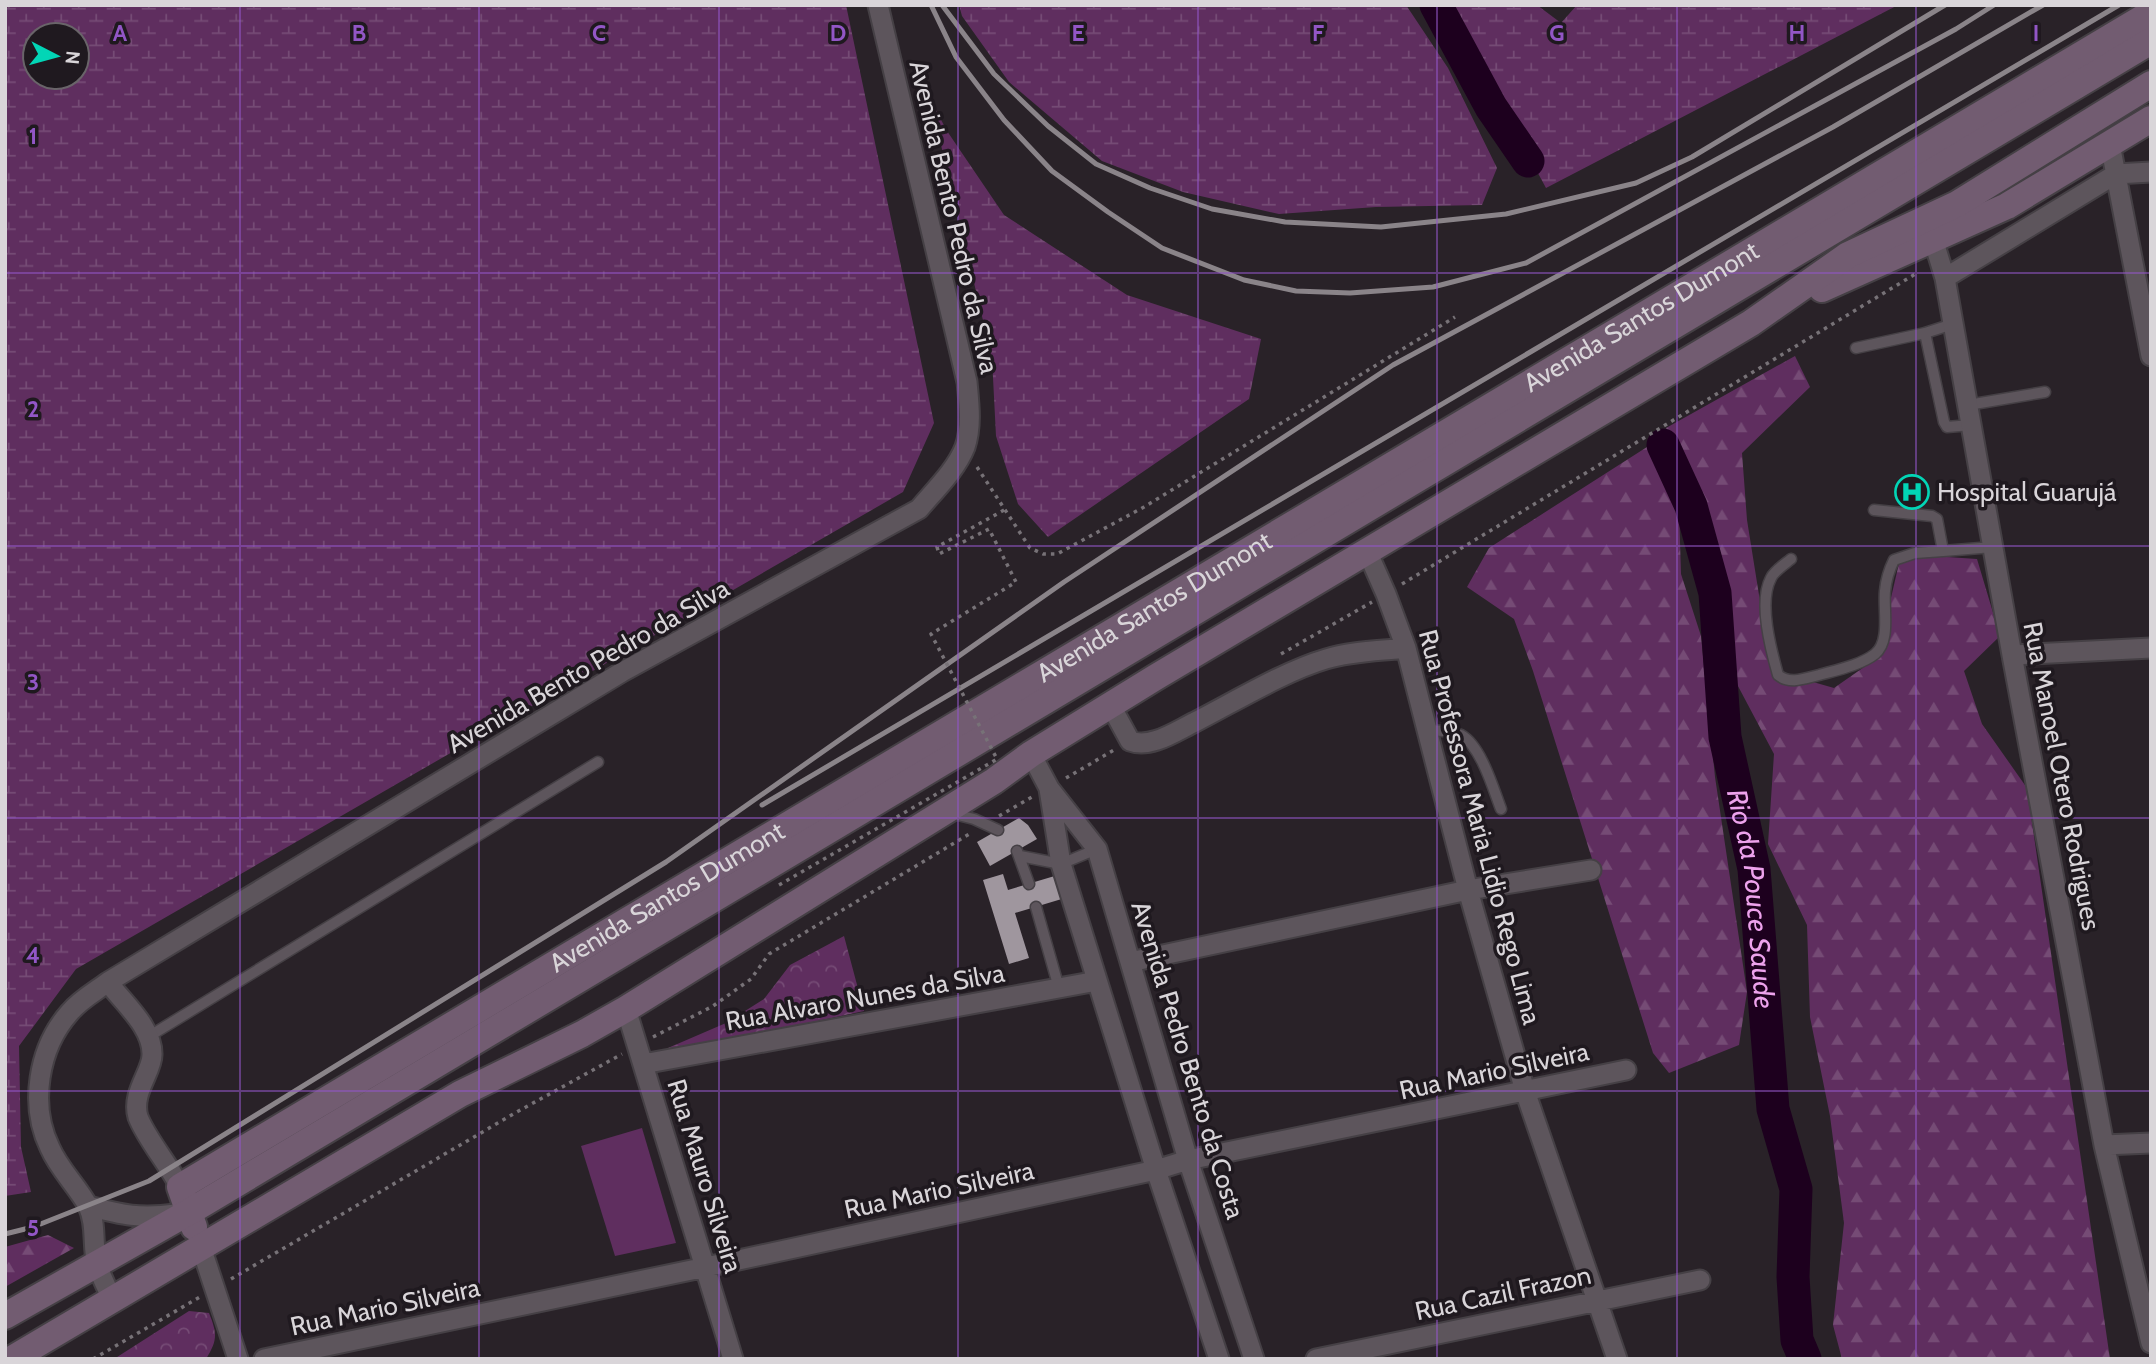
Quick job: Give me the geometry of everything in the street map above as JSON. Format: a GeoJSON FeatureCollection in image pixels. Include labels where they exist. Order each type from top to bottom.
{"type":"FeatureCollection","features":[{"type":"Feature","properties":{"kind":"main road","name":"Avenida Santos Dumont"},"geometry":{"type":"LineString","coordinates":[[180,1186],[610,933],[2151,13]]}},
{"type":"Feature","properties":{"kind":"main road","name":"Avenida Santos Dumont"},"geometry":{"type":"LineString","coordinates":[[5,1317],[189,1213],[2151,41]]}},
{"type":"Feature","properties":{"kind":"main road"},"geometry":{"type":"LineString","coordinates":[[1930,229],[1956,204],[2151,84]]}},
{"type":"Feature","properties":{"kind":"main road"},"geometry":{"type":"LineString","coordinates":[[12,1359],[460,1094],[582,1034],[626,1009],[946,812],[1031,754],[1751,323],[1848,255],[2007,206],[2151,120]]}},
{"type":"Feature","properties":{"kind":"main road"},"geometry":{"type":"LineString","coordinates":[[180,1186],[201,1247]]}},
{"type":"Feature","properties":{"kind":"street","name":"Avenida Bento Pedro da Silva"},"geometry":{"type":"LineString","coordinates":[[112,1299],[97,1264],[88,1206],[69,1181],[50,1148],[38,1105],[45,1055],[55,1033],[70,1011],[108,982],[622,672],[919,509],[946,477],[964,448],[970,412],[967,382],[878,5]]}},
{"type":"Feature","properties":{"kind":"street"},"geometry":{"type":"LineString","coordinates":[[2110,144],[2151,356]]}},
{"type":"Feature","properties":{"kind":"street"},"geometry":{"type":"LineString","coordinates":[[1945,278],[2116,174],[2151,172]]}},
{"type":"Feature","properties":{"kind":"street","name":"Rua Manoel Otero Rodrigues"},"geometry":{"type":"LineString","coordinates":[[1930,229],[1945,278],[2012,655],[2104,1145],[2151,1343]]}},
{"type":"Feature","properties":{"kind":"street","name":"Rua Professora Maria Lidio Rego Lima"},"geometry":{"type":"LineString","coordinates":[[1367,551],[1387,594],[1406,648],[1468,890],[1525,1091],[1599,1300],[1617,1359]]}},
{"type":"Feature","properties":{"kind":"street"},"geometry":{"type":"LineString","coordinates":[[1111,706],[1130,741],[1137,744],[1147,743],[1181,729],[1309,664],[1349,654],[1406,648]]}},
{"type":"Feature","properties":{"kind":"street"},"geometry":{"type":"LineString","coordinates":[[2012,655],[2151,648]]}},
{"type":"Feature","properties":{"kind":"street","name":"Avenida Pedro Bento da Costa"},"geometry":{"type":"LineString","coordinates":[[1031,754],[1049,788],[1097,849],[1188,1160],[1254,1359]]}},
{"type":"Feature","properties":{"kind":"street","name":"Avenida Pedro Bento da Costa"},"geometry":{"type":"LineString","coordinates":[[1049,788],[1061,864],[1156,1170],[1219,1359]]}},
{"type":"Feature","properties":{"kind":"street"},"geometry":{"type":"LineString","coordinates":[[1130,962],[1468,890],[1591,870]]}},
{"type":"Feature","properties":{"kind":"street","name":"Rua Alvaro Nunes da Silva"},"geometry":{"type":"LineString","coordinates":[[643,1064],[1097,981]]}},
{"type":"Feature","properties":{"kind":"street"},"geometry":{"type":"LineString","coordinates":[[108,982],[143,1025],[148,1037],[153,1056],[139,1087],[138,1115],[180,1186]]}},
{"type":"Feature","properties":{"kind":"street","name":"Rua Mauro Silveira"},"geometry":{"type":"LineString","coordinates":[[626,1009],[733,1359]]}},
{"type":"Feature","properties":{"kind":"street","name":"Rua Mario Silveira"},"geometry":{"type":"LineString","coordinates":[[264,1359],[706,1267],[1156,1170],[1188,1160],[1626,1070]]}},
{"type":"Feature","properties":{"kind":"street"},"geometry":{"type":"LineString","coordinates":[[2104,1145],[2151,1143]]}},
{"type":"Feature","properties":{"kind":"street"},"geometry":{"type":"LineString","coordinates":[[88,1206],[148,1218],[189,1213]]}},
{"type":"Feature","properties":{"kind":"street"},"geometry":{"type":"LineString","coordinates":[[201,1247],[238,1359]]}},
{"type":"Feature","properties":{"kind":"street","name":"Rua Cazil Frazon"},"geometry":{"type":"LineString","coordinates":[[1316,1359],[1700,1280]]}},
{"type":"Feature","properties":{"kind":"lane"},"geometry":{"type":"LineString","coordinates":[[1856,348],[1953,324]]}},
{"type":"Feature","properties":{"kind":"lane"},"geometry":{"type":"LineString","coordinates":[[1925,333],[1944,422],[1948,427],[1955,428],[1971,425]]}},
{"type":"Feature","properties":{"kind":"lane"},"geometry":{"type":"LineString","coordinates":[[1968,405],[2045,392]]}},
{"type":"Feature","properties":{"kind":"lane"},"geometry":{"type":"LineString","coordinates":[[1874,510],[1932,516],[1937,519],[1943,551]]}},
{"type":"Feature","properties":{"kind":"lane"},"geometry":{"type":"LineString","coordinates":[[1791,559],[1771,576],[1767,592],[1766,618],[1778,675],[1784,680],[1795,680],[1858,663],[1877,653],[1883,643],[1885,590],[1894,560],[1915,553],[1993,547]]}},
{"type":"Feature","properties":{"kind":"lane"},"geometry":{"type":"LineString","coordinates":[[1427,730],[1449,731],[1462,736],[1475,749],[1501,809]]}},
{"type":"Feature","properties":{"kind":"lane"},"geometry":{"type":"LineString","coordinates":[[148,1037],[598,762]]}},
{"type":"Feature","properties":{"kind":"lane"},"geometry":{"type":"LineString","coordinates":[[946,812],[974,819],[998,830]]}},
{"type":"Feature","properties":{"kind":"lane"},"geometry":{"type":"LineString","coordinates":[[1029,884],[1018,853],[1061,864],[1097,849]]}},
{"type":"Feature","properties":{"kind":"lane"},"geometry":{"type":"LineString","coordinates":[[1036,907],[1059,988]]}},
{"type":"Feature","properties":{"kind":"path"},"geometry":{"type":"LineString","coordinates":[[964,448],[1030,548],[1043,554],[1057,554],[1143,507],[1455,317]]}},
{"type":"Feature","properties":{"kind":"path"},"geometry":{"type":"LineString","coordinates":[[779,885],[998,760],[932,634],[1016,582],[989,529],[939,554],[937,547],[1006,509]]}},
{"type":"Feature","properties":{"kind":"green space"},"geometry":{"type":"Polygon","coordinates":[[[5,5],[846,5],[934,423],[903,492],[76,969],[19,1046],[21,1147],[31,1192],[5,1196],[5,5]]]}},
{"type":"Feature","properties":{"kind":"green space"},"geometry":{"type":"Polygon","coordinates":[[[959,5],[1406,5],[1448,68],[1497,168],[1482,205],[1376,207],[1279,214],[1183,192],[1102,161],[1009,82],[962,16],[959,5]]]}},
{"type":"Feature","properties":{"kind":"green space"},"geometry":{"type":"Polygon","coordinates":[[[1447,5],[1537,5],[1561,23],[1577,5],[1898,5],[1546,188],[1447,5]]]}},
{"type":"Feature","properties":{"kind":"green space"},"geometry":{"type":"Polygon","coordinates":[[[930,99],[947,131],[1004,215],[1127,295],[1261,339],[1249,399],[1048,537],[1018,504],[996,436],[992,358],[930,99]]]}},
{"type":"Feature","properties":{"kind":"green space"},"geometry":{"type":"Polygon","coordinates":[[[1795,356],[1810,387],[1742,453],[1747,520],[1771,670],[1834,688],[1877,658],[1900,559],[1932,556],[1977,559],[2000,636],[1964,671],[1982,724],[2027,788],[2110,1359],[1842,1359],[1833,1325],[1844,1223],[1830,1116],[1810,1017],[1807,925],[1768,844],[1774,754],[1721,654],[1705,523],[1666,428],[1795,356]]]}},
{"type":"Feature","properties":{"kind":"green space"},"geometry":{"type":"Polygon","coordinates":[[[1647,447],[1679,509],[1681,574],[1701,636],[1715,777],[1747,992],[1739,1045],[1669,1073],[1653,1053],[1533,671],[1514,619],[1467,587],[1489,548],[1647,447]]]}},
{"type":"Feature","properties":{"kind":"green space"},"geometry":{"type":"Polygon","coordinates":[[[844,936],[864,1011],[670,1053],[668,1048],[726,1023],[764,999],[790,965],[844,936]]]}},
{"type":"Feature","properties":{"kind":"green space"},"geometry":{"type":"Polygon","coordinates":[[[642,1128],[676,1243],[615,1256],[581,1146],[642,1128]]]}},
{"type":"Feature","properties":{"kind":"green space"},"geometry":{"type":"Polygon","coordinates":[[[48,1235],[74,1248],[5,1287],[5,1247],[48,1235]]]}},
{"type":"Feature","properties":{"kind":"green space"},"geometry":{"type":"Polygon","coordinates":[[[189,1311],[209,1313],[212,1320],[214,1341],[206,1359],[114,1359],[189,1311]]]}},
{"type":"Feature","properties":{"kind":"building"},"geometry":{"type":"Polygon","coordinates":[[[1019,818],[1028,825],[1037,839],[990,866],[977,842],[1019,818]]]}},
{"type":"Feature","properties":{"kind":"building"},"geometry":{"type":"Polygon","coordinates":[[[1003,874],[1008,890],[1058,875],[1065,898],[1015,913],[1029,958],[1009,964],[983,880],[1003,874]]]}},
{"type":"Feature","properties":{"kind":"waterway","name":"Rio da Pouce Saude"},"geometry":{"type":"LineString","coordinates":[[1436,5],[1491,107],[1528,161]]}},
{"type":"Feature","properties":{"kind":"waterway","name":"Rio da Pouce Saude"},"geometry":{"type":"LineString","coordinates":[[1663,445],[1691,506],[1715,593],[1725,737],[1754,869],[1773,1109],[1796,1189],[1793,1277],[1797,1340],[1805,1359]]}},
{"type":"Feature","properties":{"kind":"railway"},"geometry":{"type":"LineString","coordinates":[[931,5],[956,57],[1004,120],[1052,171],[1108,212],[1162,248],[1244,280],[1296,291],[1350,293],[1433,287],[1526,263],[1956,29],[1994,5]]}},
{"type":"Feature","properties":{"kind":"railway"},"geometry":{"type":"LineString","coordinates":[[942,5],[994,74],[1048,126],[1096,164],[1150,188],[1212,209],[1285,222],[1381,227],[1506,214],[1636,183],[1692,157],[1945,5]]}},
{"type":"Feature","properties":{"kind":"railway"},"geometry":{"type":"LineString","coordinates":[[5,1234],[33,1227],[149,1181],[666,862],[1064,582],[1393,365],[1833,127],[2043,5]]}},
{"type":"Feature","properties":{"kind":"railway"},"geometry":{"type":"LineString","coordinates":[[762,805],[2119,5]]}},
{"type":"Feature","properties":{"kind":"place","name":"Hospital Guarujá"},"geometry":{"type":"Point","coordinates":[1912,492]}}]}
